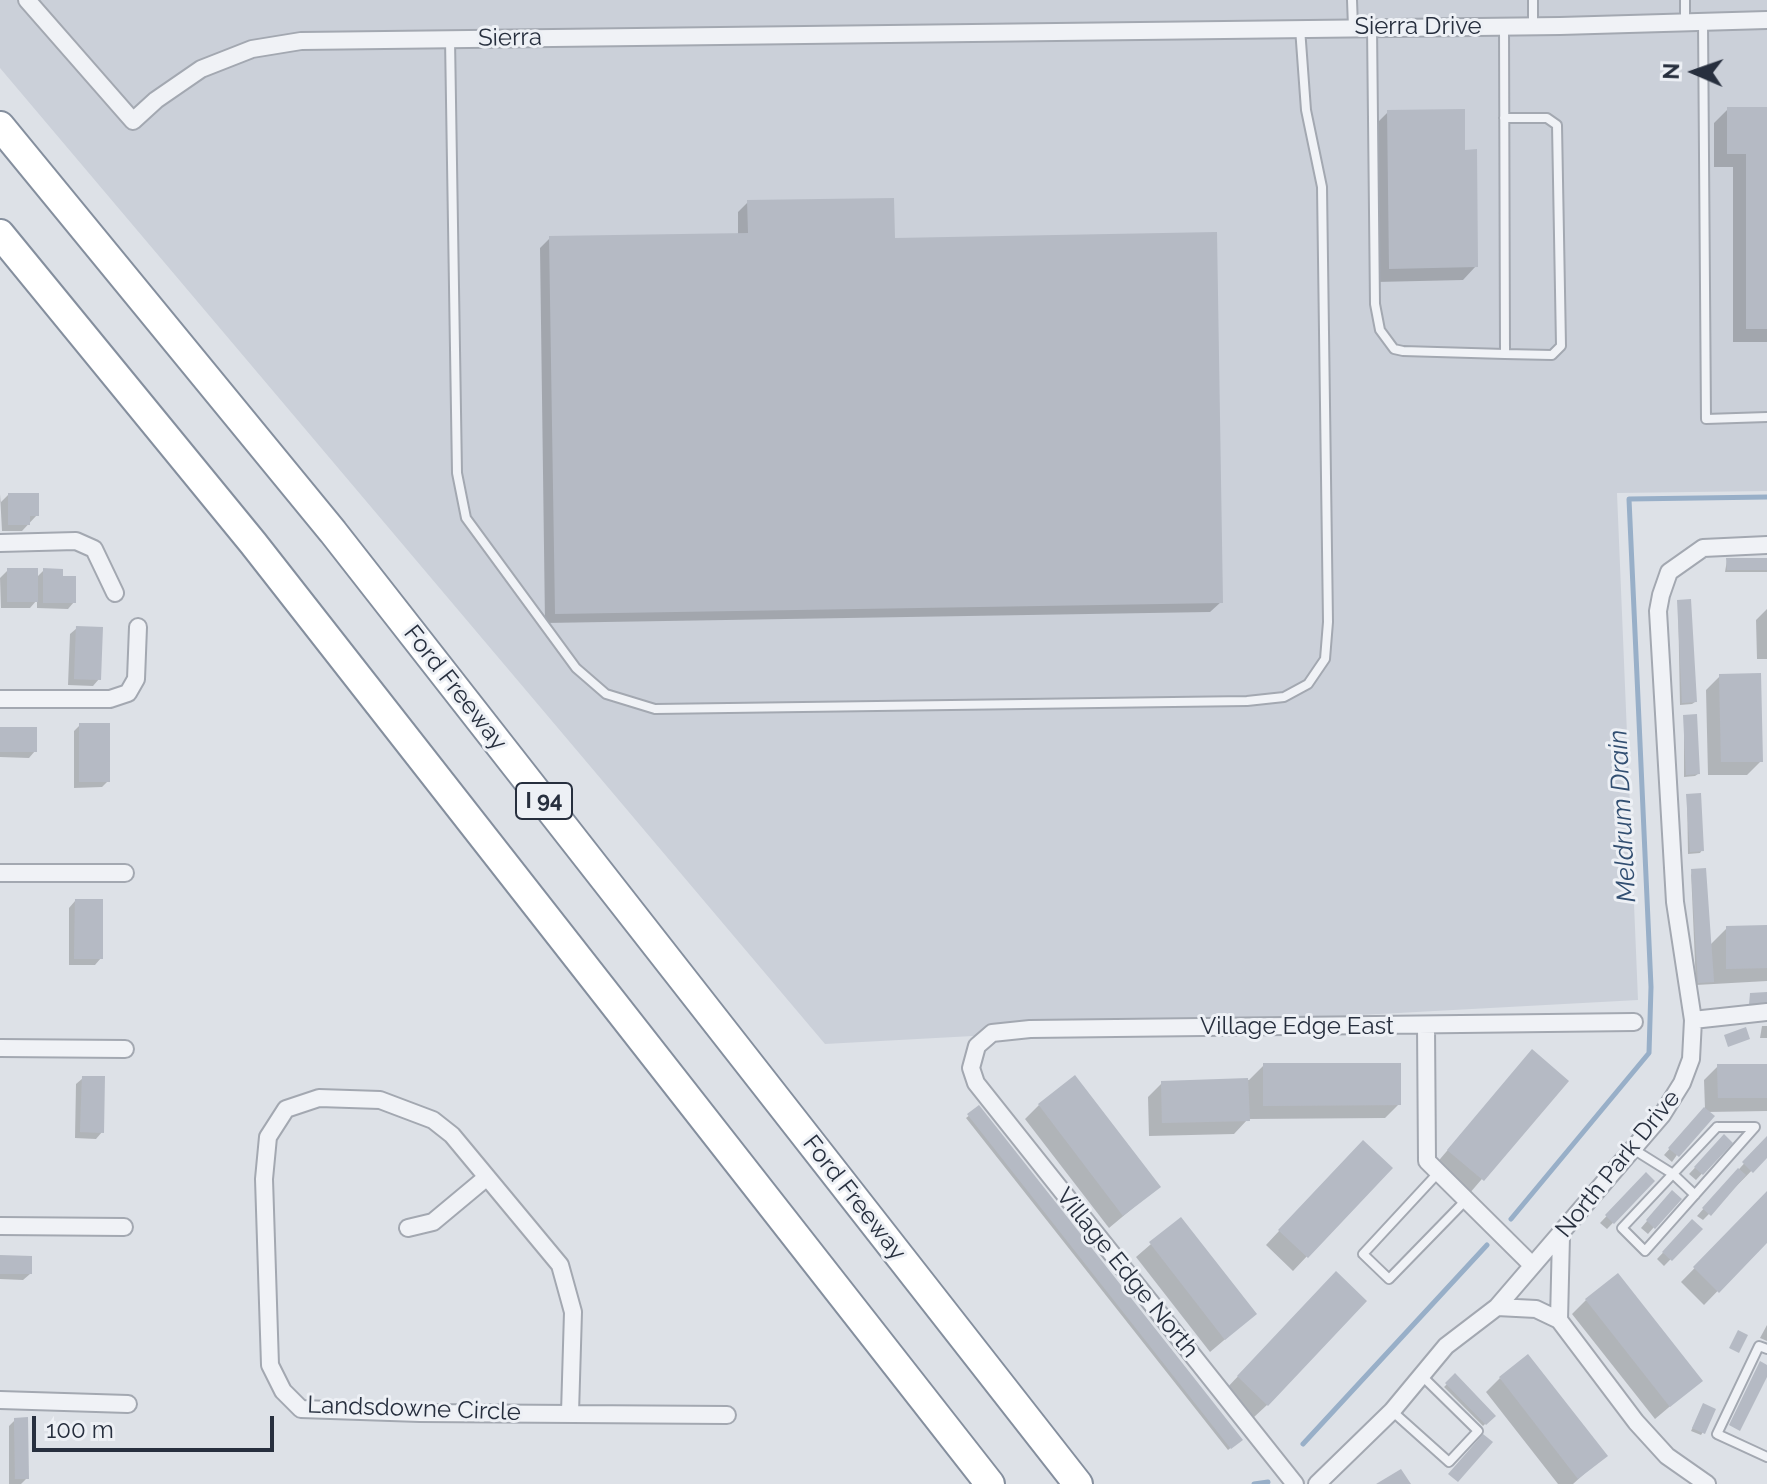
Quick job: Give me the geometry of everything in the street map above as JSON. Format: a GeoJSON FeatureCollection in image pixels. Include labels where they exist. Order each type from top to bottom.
{"type":"FeatureCollection","features":[{"type":"Feature","properties":{"kind":"highway","name":"Ford Freeway"},"geometry":{"type":"LineString","coordinates":[[0,126],[333,532],[1078,1484]]}},
{"type":"Feature","properties":{"kind":"highway","name":"I 94"},"geometry":{"type":"LineString","coordinates":[[0,234],[253,543],[990,1484]]}},
{"type":"Feature","properties":{"kind":"street","name":"Sierra"},"geometry":{"type":"LineString","coordinates":[[32,1],[133,121],[190,75],[224,58],[252,49],[301,41],[1070,31]]}},
{"type":"Feature","properties":{"kind":"street","name":"Sierra Drive"},"geometry":{"type":"LineString","coordinates":[[1070,31],[1767,20]]}},
{"type":"Feature","properties":{"kind":"street"},"geometry":{"type":"LineString","coordinates":[[0,543],[76,541],[94,549],[115,593]]}},
{"type":"Feature","properties":{"kind":"street","name":"North Park Drive"},"geometry":{"type":"LineString","coordinates":[[1317,1484],[1392,1411],[1446,1346],[1497,1307],[1633,1149],[1682,1083],[1691,1059],[1693,1020],[1675,902],[1658,611],[1664,583],[1679,563],[1711,546],[1767,545]]}},
{"type":"Feature","properties":{"kind":"street"},"geometry":{"type":"LineString","coordinates":[[0,699],[110,699],[128,693],[136,679],[138,627]]}},
{"type":"Feature","properties":{"kind":"street"},"geometry":{"type":"LineString","coordinates":[[0,873],[125,873]]}},
{"type":"Feature","properties":{"kind":"street"},"geometry":{"type":"LineString","coordinates":[[1693,1020],[1767,1012]]}},
{"type":"Feature","properties":{"kind":"street","name":"Village Edge East"},"geometry":{"type":"LineString","coordinates":[[972,1057],[984,1037],[992,1033],[1030,1029],[1634,1022]]}},
{"type":"Feature","properties":{"kind":"street"},"geometry":{"type":"LineString","coordinates":[[1426,1026],[1424,1147],[1427,1161],[1532,1265]]}},
{"type":"Feature","properties":{"kind":"street"},"geometry":{"type":"LineString","coordinates":[[0,1048],[125,1049]]}},
{"type":"Feature","properties":{"kind":"street","name":"Village Edge North"},"geometry":{"type":"LineString","coordinates":[[972,1057],[976,1083],[1295,1484]]}},
{"type":"Feature","properties":{"kind":"street","name":"Landsdowne Circle"},"geometry":{"type":"LineString","coordinates":[[570,1413],[573,1312],[560,1265],[452,1135],[433,1120],[380,1100],[319,1098],[286,1109],[268,1137],[264,1179],[270,1365],[283,1391],[301,1409],[570,1413],[727,1415]]}},
{"type":"Feature","properties":{"kind":"street"},"geometry":{"type":"LineString","coordinates":[[408,1228],[433,1222],[487,1177]]}},
{"type":"Feature","properties":{"kind":"street"},"geometry":{"type":"LineString","coordinates":[[0,1226],[124,1227]]}},
{"type":"Feature","properties":{"kind":"street"},"geometry":{"type":"LineString","coordinates":[[1559,1320],[1561,1236]]}},
{"type":"Feature","properties":{"kind":"street"},"geometry":{"type":"LineString","coordinates":[[1497,1307],[1536,1309],[1559,1320],[1636,1422],[1667,1456],[1707,1484]]}},
{"type":"Feature","properties":{"kind":"street"},"geometry":{"type":"LineString","coordinates":[[0,1400],[128,1404]]}},
{"type":"Feature","properties":{"kind":"lane"},"geometry":{"type":"LineString","coordinates":[[1352,0],[1353,27]]}},
{"type":"Feature","properties":{"kind":"lane"},"geometry":{"type":"LineString","coordinates":[[1533,0],[1533,26]]}},
{"type":"Feature","properties":{"kind":"lane"},"geometry":{"type":"LineString","coordinates":[[1685,0],[1685,22]]}},
{"type":"Feature","properties":{"kind":"lane"},"geometry":{"type":"LineString","coordinates":[[1703,22],[1706,419],[1767,417]]}},
{"type":"Feature","properties":{"kind":"lane"},"geometry":{"type":"LineString","coordinates":[[1504,26],[1505,354]]}},
{"type":"Feature","properties":{"kind":"lane"},"geometry":{"type":"LineString","coordinates":[[450,39],[457,473],[466,518],[576,668],[606,694],[655,709],[1247,701],[1284,697],[1308,684],[1325,659],[1328,622],[1322,187],[1306,110],[1300,27]]}},
{"type":"Feature","properties":{"kind":"lane"},"geometry":{"type":"LineString","coordinates":[[1372,27],[1375,304],[1380,330],[1394,349],[1552,355],[1561,346],[1557,125],[1547,118],[1504,118]]}},
{"type":"Feature","properties":{"kind":"lane"},"geometry":{"type":"LineString","coordinates":[[1717,1127],[1755,1127],[1645,1251],[1622,1228],[1673,1174],[1717,1127]]}},
{"type":"Feature","properties":{"kind":"lane"},"geometry":{"type":"LineString","coordinates":[[1633,1149],[1673,1174],[1695,1195]]}},
{"type":"Feature","properties":{"kind":"lane"},"geometry":{"type":"LineString","coordinates":[[1438,1173],[1363,1254],[1389,1279],[1465,1201]]}},
{"type":"Feature","properties":{"kind":"lane"},"geometry":{"type":"LineString","coordinates":[[1767,1349],[1759,1346],[1717,1434],[1767,1457]]}},
{"type":"Feature","properties":{"kind":"lane"},"geometry":{"type":"LineString","coordinates":[[1392,1411],[1449,1462],[1478,1431],[1421,1375]]}},
{"type":"Feature","properties":{"kind":"shaded area"},"geometry":{"type":"Polygon","coordinates":[[[0,0],[1767,0],[1767,491],[1617,493],[1638,1000],[825,1044],[0,68],[0,0]]]}},
{"type":"Feature","properties":{"kind":"building"},"geometry":{"type":"Polygon","coordinates":[[[1727,107],[1767,107],[1767,329],[1746,329],[1746,154],[1727,154],[1727,107]]]}},
{"type":"Feature","properties":{"kind":"building"},"geometry":{"type":"Polygon","coordinates":[[[1465,109],[1465,150],[1477,149],[1478,267],[1389,269],[1387,110],[1465,109]]]}},
{"type":"Feature","properties":{"kind":"building"},"geometry":{"type":"Polygon","coordinates":[[[894,198],[895,238],[1217,232],[1223,603],[555,614],[549,236],[748,233],[747,200],[894,198]]]}},
{"type":"Feature","properties":{"kind":"building"},"geometry":{"type":"Polygon","coordinates":[[[8,493],[39,493],[39,516],[30,516],[30,525],[8,525],[8,493]]]}},
{"type":"Feature","properties":{"kind":"building"},"geometry":{"type":"Polygon","coordinates":[[[1726,558],[1767,558],[1767,570],[1727,570],[1726,558]]]}},
{"type":"Feature","properties":{"kind":"building"},"geometry":{"type":"Polygon","coordinates":[[[7,568],[38,568],[38,602],[7,602],[7,568]]]}},
{"type":"Feature","properties":{"kind":"building"},"geometry":{"type":"Polygon","coordinates":[[[43,568],[63,569],[63,576],[76,576],[76,603],[43,603],[43,568]]]}},
{"type":"Feature","properties":{"kind":"building"},"geometry":{"type":"Polygon","coordinates":[[[1691,599],[1697,702],[1682,703],[1677,600],[1691,599]]]}},
{"type":"Feature","properties":{"kind":"building"},"geometry":{"type":"Polygon","coordinates":[[[76,626],[103,627],[101,680],[74,679],[76,626]]]}},
{"type":"Feature","properties":{"kind":"building"},"geometry":{"type":"Polygon","coordinates":[[[1761,673],[1763,762],[1721,762],[1719,674],[1761,673]]]}},
{"type":"Feature","properties":{"kind":"building"},"geometry":{"type":"Polygon","coordinates":[[[1697,714],[1700,774],[1686,775],[1683,715],[1697,714]]]}},
{"type":"Feature","properties":{"kind":"building"},"geometry":{"type":"Polygon","coordinates":[[[79,723],[110,723],[110,782],[79,782],[79,723]]]}},
{"type":"Feature","properties":{"kind":"building"},"geometry":{"type":"Polygon","coordinates":[[[0,727],[37,727],[37,752],[0,752],[0,727]]]}},
{"type":"Feature","properties":{"kind":"building"},"geometry":{"type":"Polygon","coordinates":[[[1701,793],[1704,851],[1690,852],[1686,794],[1701,793]]]}},
{"type":"Feature","properties":{"kind":"building"},"geometry":{"type":"Polygon","coordinates":[[[1706,868],[1714,982],[1698,983],[1691,869],[1706,868]]]}},
{"type":"Feature","properties":{"kind":"building"},"geometry":{"type":"Polygon","coordinates":[[[75,899],[103,899],[103,959],[74,959],[75,899]]]}},
{"type":"Feature","properties":{"kind":"building"},"geometry":{"type":"Polygon","coordinates":[[[1767,925],[1767,968],[1726,969],[1726,926],[1767,925]]]}},
{"type":"Feature","properties":{"kind":"building"},"geometry":{"type":"Polygon","coordinates":[[[1767,992],[1767,1004],[1749,1005],[1750,993],[1767,992]]]}},
{"type":"Feature","properties":{"kind":"building"},"geometry":{"type":"Polygon","coordinates":[[[1746,1027],[1750,1039],[1728,1047],[1724,1035],[1746,1027]]]}},
{"type":"Feature","properties":{"kind":"building"},"geometry":{"type":"Polygon","coordinates":[[[1532,1049],[1569,1081],[1484,1181],[1447,1150],[1532,1049]]]}},
{"type":"Feature","properties":{"kind":"building"},"geometry":{"type":"Polygon","coordinates":[[[1263,1063],[1401,1063],[1401,1105],[1263,1106],[1263,1063]]]}},
{"type":"Feature","properties":{"kind":"building"},"geometry":{"type":"Polygon","coordinates":[[[1717,1064],[1767,1064],[1767,1098],[1718,1098],[1717,1064]]]}},
{"type":"Feature","properties":{"kind":"building"},"geometry":{"type":"Polygon","coordinates":[[[1075,1075],[1161,1187],[1123,1216],[1038,1104],[1075,1075]]]}},
{"type":"Feature","properties":{"kind":"building"},"geometry":{"type":"Polygon","coordinates":[[[82,1076],[105,1076],[104,1133],[80,1132],[82,1076]]]}},
{"type":"Feature","properties":{"kind":"building"},"geometry":{"type":"Polygon","coordinates":[[[1248,1078],[1250,1121],[1162,1123],[1161,1081],[1248,1078]]]}},
{"type":"Feature","properties":{"kind":"building"},"geometry":{"type":"Polygon","coordinates":[[[979,1105],[1243,1440],[1231,1449],[967,1114],[979,1105]]]}},
{"type":"Feature","properties":{"kind":"building"},"geometry":{"type":"Polygon","coordinates":[[[1704,1107],[1715,1116],[1679,1157],[1668,1148],[1704,1107]]]}},
{"type":"Feature","properties":{"kind":"building"},"geometry":{"type":"Polygon","coordinates":[[[1724,1134],[1733,1143],[1703,1175],[1694,1167],[1724,1134]]]}},
{"type":"Feature","properties":{"kind":"building"},"geometry":{"type":"Polygon","coordinates":[[[1767,1136],[1767,1158],[1753,1173],[1742,1162],[1767,1136]]]}},
{"type":"Feature","properties":{"kind":"building"},"geometry":{"type":"Polygon","coordinates":[[[1363,1140],[1393,1168],[1308,1258],[1278,1230],[1363,1140]]]}},
{"type":"Feature","properties":{"kind":"building"},"geometry":{"type":"Polygon","coordinates":[[[1738,1168],[1746,1175],[1711,1216],[1702,1208],[1738,1168]]]}},
{"type":"Feature","properties":{"kind":"building"},"geometry":{"type":"Polygon","coordinates":[[[1646,1172],[1655,1181],[1614,1224],[1605,1215],[1646,1172]]]}},
{"type":"Feature","properties":{"kind":"building"},"geometry":{"type":"Polygon","coordinates":[[[1672,1190],[1682,1199],[1655,1229],[1646,1220],[1672,1190]]]}},
{"type":"Feature","properties":{"kind":"building"},"geometry":{"type":"Polygon","coordinates":[[[1767,1191],[1767,1243],[1719,1293],[1693,1267],[1767,1191]]]}},
{"type":"Feature","properties":{"kind":"building"},"geometry":{"type":"Polygon","coordinates":[[[1181,1217],[1257,1314],[1225,1340],[1149,1242],[1181,1217]]]}},
{"type":"Feature","properties":{"kind":"building"},"geometry":{"type":"Polygon","coordinates":[[[1692,1219],[1703,1229],[1672,1261],[1662,1252],[1692,1219]]]}},
{"type":"Feature","properties":{"kind":"building"},"geometry":{"type":"Polygon","coordinates":[[[0,1255],[32,1256],[32,1274],[0,1274],[0,1255]]]}},
{"type":"Feature","properties":{"kind":"building"},"geometry":{"type":"Polygon","coordinates":[[[1336,1271],[1367,1301],[1268,1406],[1237,1376],[1336,1271]]]}},
{"type":"Feature","properties":{"kind":"building"},"geometry":{"type":"Polygon","coordinates":[[[1618,1273],[1703,1381],[1670,1407],[1585,1299],[1618,1273]]]}},
{"type":"Feature","properties":{"kind":"building"},"geometry":{"type":"Polygon","coordinates":[[[1738,1330],[1748,1335],[1739,1353],[1729,1348],[1738,1330]]]}},
{"type":"Feature","properties":{"kind":"building"},"geometry":{"type":"Polygon","coordinates":[[[1528,1354],[1608,1456],[1578,1479],[1499,1377],[1528,1354]]]}},
{"type":"Feature","properties":{"kind":"building"},"geometry":{"type":"Polygon","coordinates":[[[1760,1361],[1767,1365],[1767,1377],[1740,1431],[1729,1425],[1760,1361]]]}},
{"type":"Feature","properties":{"kind":"building"},"geometry":{"type":"Polygon","coordinates":[[[1455,1373],[1496,1416],[1486,1425],[1445,1383],[1455,1373]]]}},
{"type":"Feature","properties":{"kind":"building"},"geometry":{"type":"Polygon","coordinates":[[[1703,1403],[1716,1409],[1705,1434],[1692,1428],[1703,1403]]]}},
{"type":"Feature","properties":{"kind":"building"},"geometry":{"type":"Polygon","coordinates":[[[28,1417],[29,1479],[15,1479],[14,1418],[28,1417]]]}},
{"type":"Feature","properties":{"kind":"building"},"geometry":{"type":"Polygon","coordinates":[[[1483,1434],[1493,1442],[1458,1482],[1448,1474],[1483,1434]]]}},
{"type":"Feature","properties":{"kind":"building"},"geometry":{"type":"Polygon","coordinates":[[[1401,1469],[1411,1484],[1376,1484],[1401,1469]]]}},
{"type":"Feature","properties":{"kind":"waterway","name":"Meldrum Drain"},"geometry":{"type":"LineString","coordinates":[[1511,1219],[1649,1053],[1651,987],[1629,499],[1767,497]]}},
{"type":"Feature","properties":{"kind":"waterway","name":"Meldrum Drain"},"geometry":{"type":"LineString","coordinates":[[1303,1444],[1487,1245]]}},
{"type":"Feature","properties":{"kind":"waterway","name":"Meldrum Drain"},"geometry":{"type":"LineString","coordinates":[[1254,1484],[1268,1482]]}}]}
